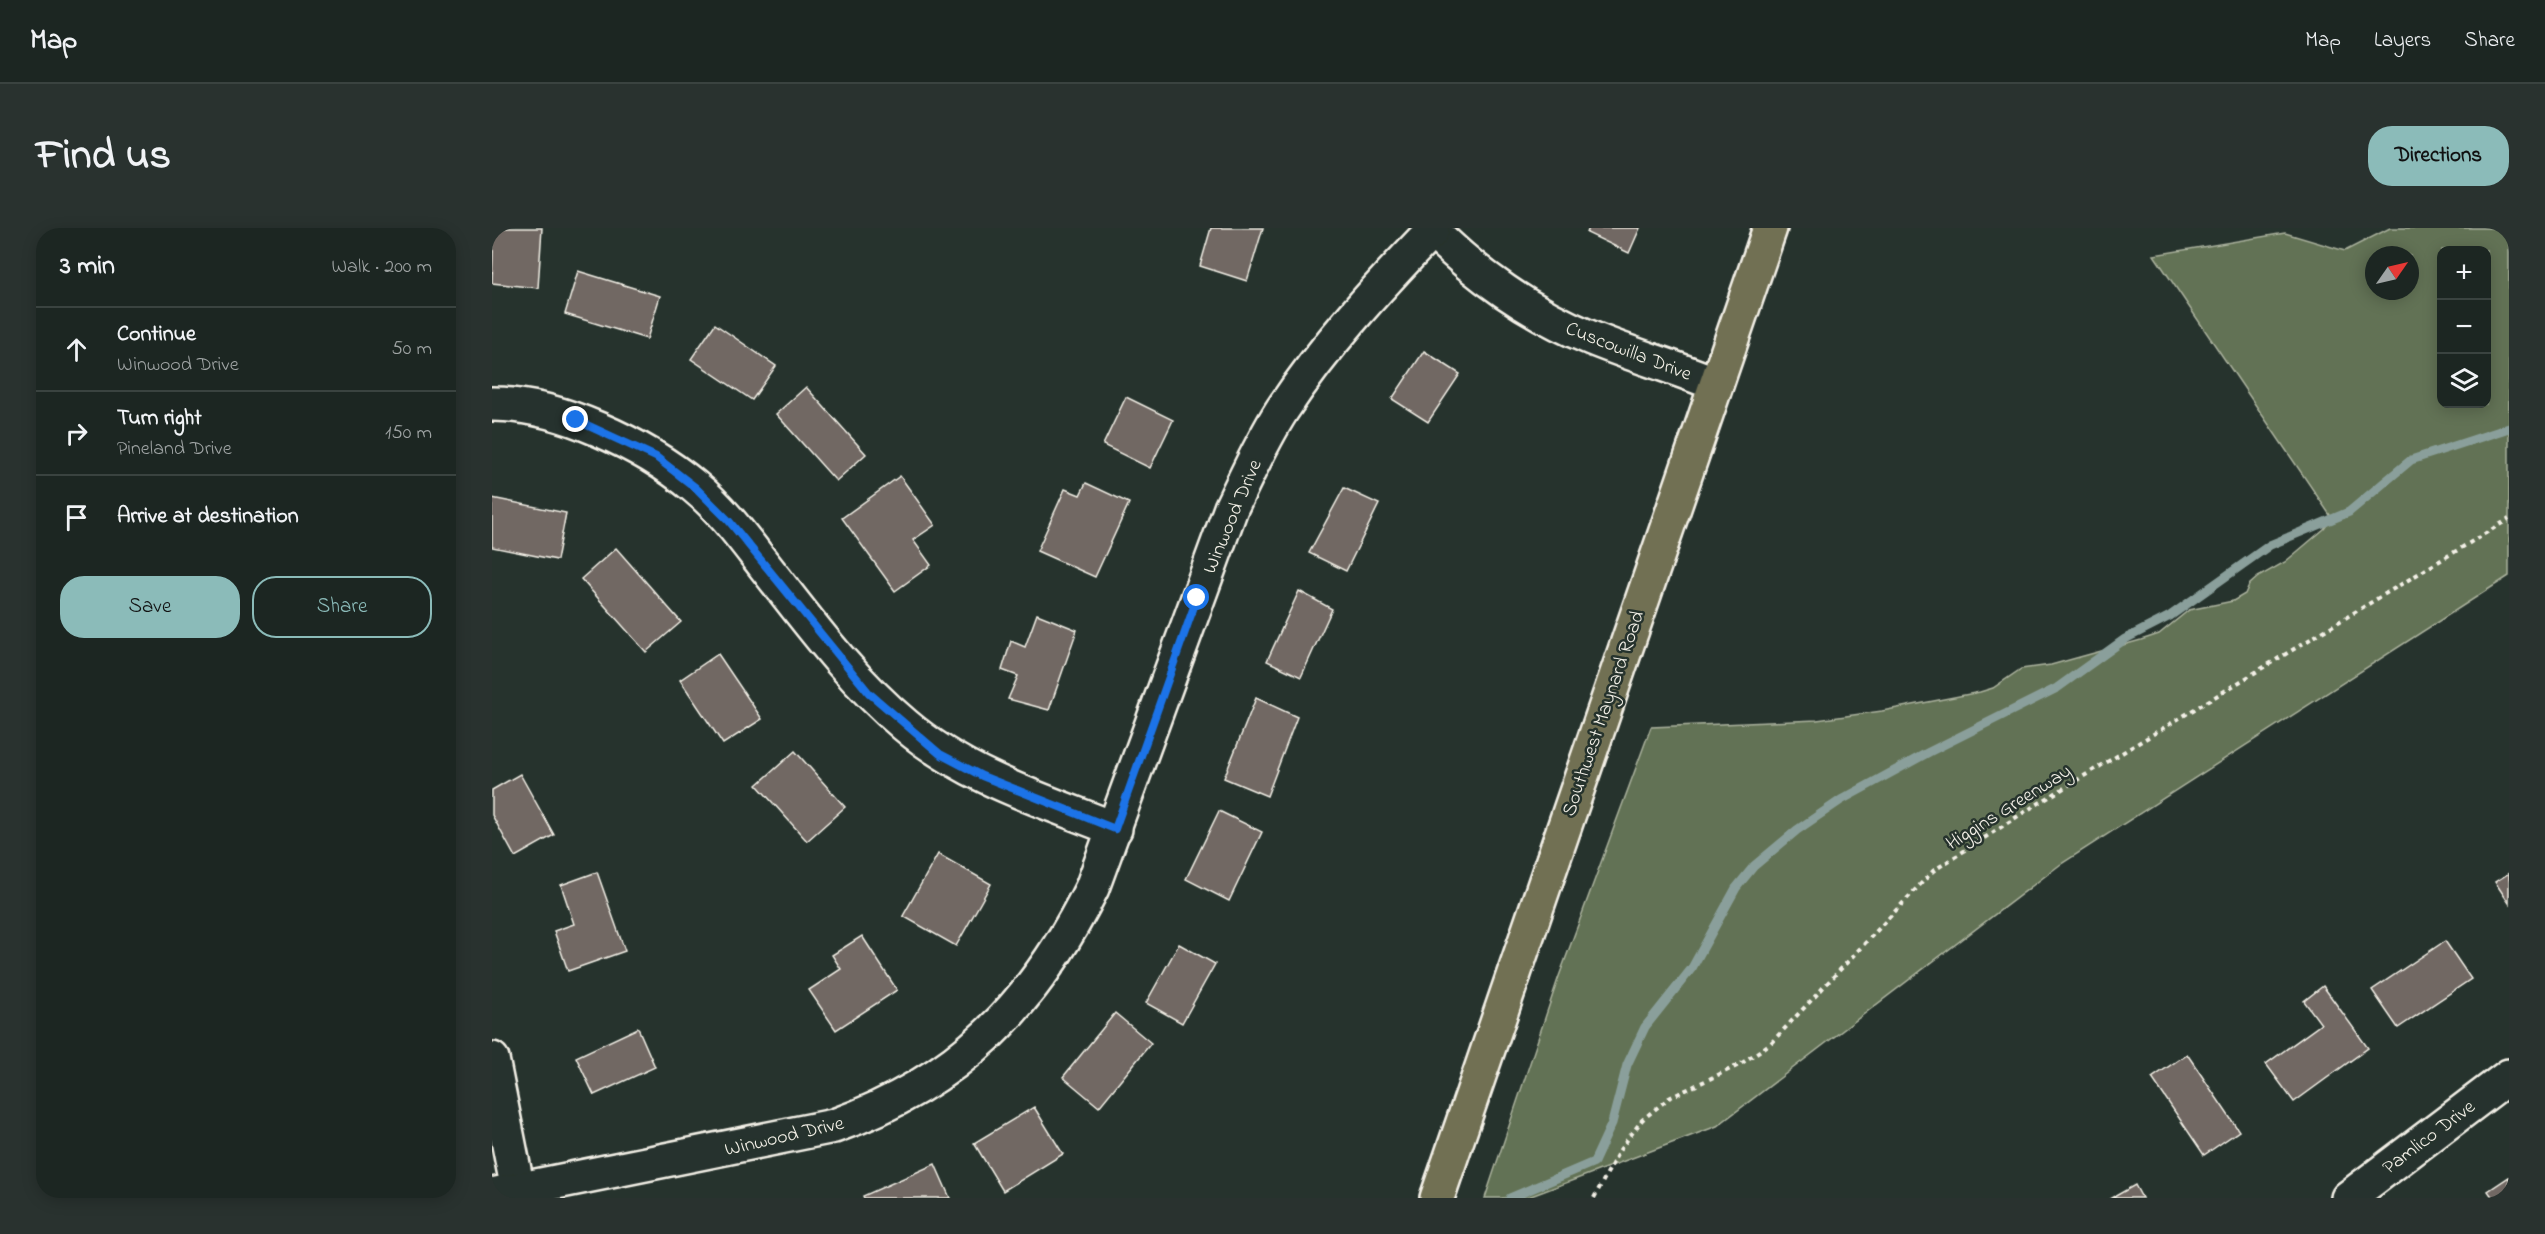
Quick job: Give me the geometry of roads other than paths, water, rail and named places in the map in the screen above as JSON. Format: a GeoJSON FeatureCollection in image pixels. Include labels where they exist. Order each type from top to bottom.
{"type":"FeatureCollection","features":[{"type":"Feature","properties":{"kind":"main road","name":"Southwest Maynard Road"},"geometry":{"type":"LineString","coordinates":[[1437,1198],[1770,228]]}},
{"type":"Feature","properties":{"kind":"street","name":"Cuscowilla Drive"},"geometry":{"type":"LineString","coordinates":[[1431,229],[1509,294],[1553,320],[1591,338],[1716,384]]}},
{"type":"Feature","properties":{"kind":"street","name":"Winwood Drive"},"geometry":{"type":"LineString","coordinates":[[505,1193],[834,1126],[862,1116],[923,1084],[955,1063],[986,1037],[1039,979],[1069,936],[1092,888],[1231,508],[1260,449],[1281,411],[1360,307],[1431,229]]}},
{"type":"Feature","properties":{"kind":"street"},"geometry":{"type":"LineString","coordinates":[[492,404],[576,420],[656,457],[696,488],[729,521],[832,650],[869,693],[904,725],[940,754],[982,776],[1115,829]]}},
{"type":"Feature","properties":{"kind":"street"},"geometry":{"type":"LineString","coordinates":[[492,1059],[505,1193]]}},
{"type":"Feature","properties":{"kind":"street","name":"Pamlico Drive"},"geometry":{"type":"LineString","coordinates":[[2348,1198],[2509,1076]]}},
{"type":"Feature","properties":{"kind":"waterway"},"geometry":{"type":"LineString","coordinates":[[1510,1198],[1594,1162],[1612,1123],[1627,1065],[1645,1027],[1692,968],[1736,888],[1754,866],[1797,830],[1841,800],[1929,752],[2057,688],[2125,639],[2170,616],[2270,545],[2349,512],[2411,460],[2509,428]]}}]}
